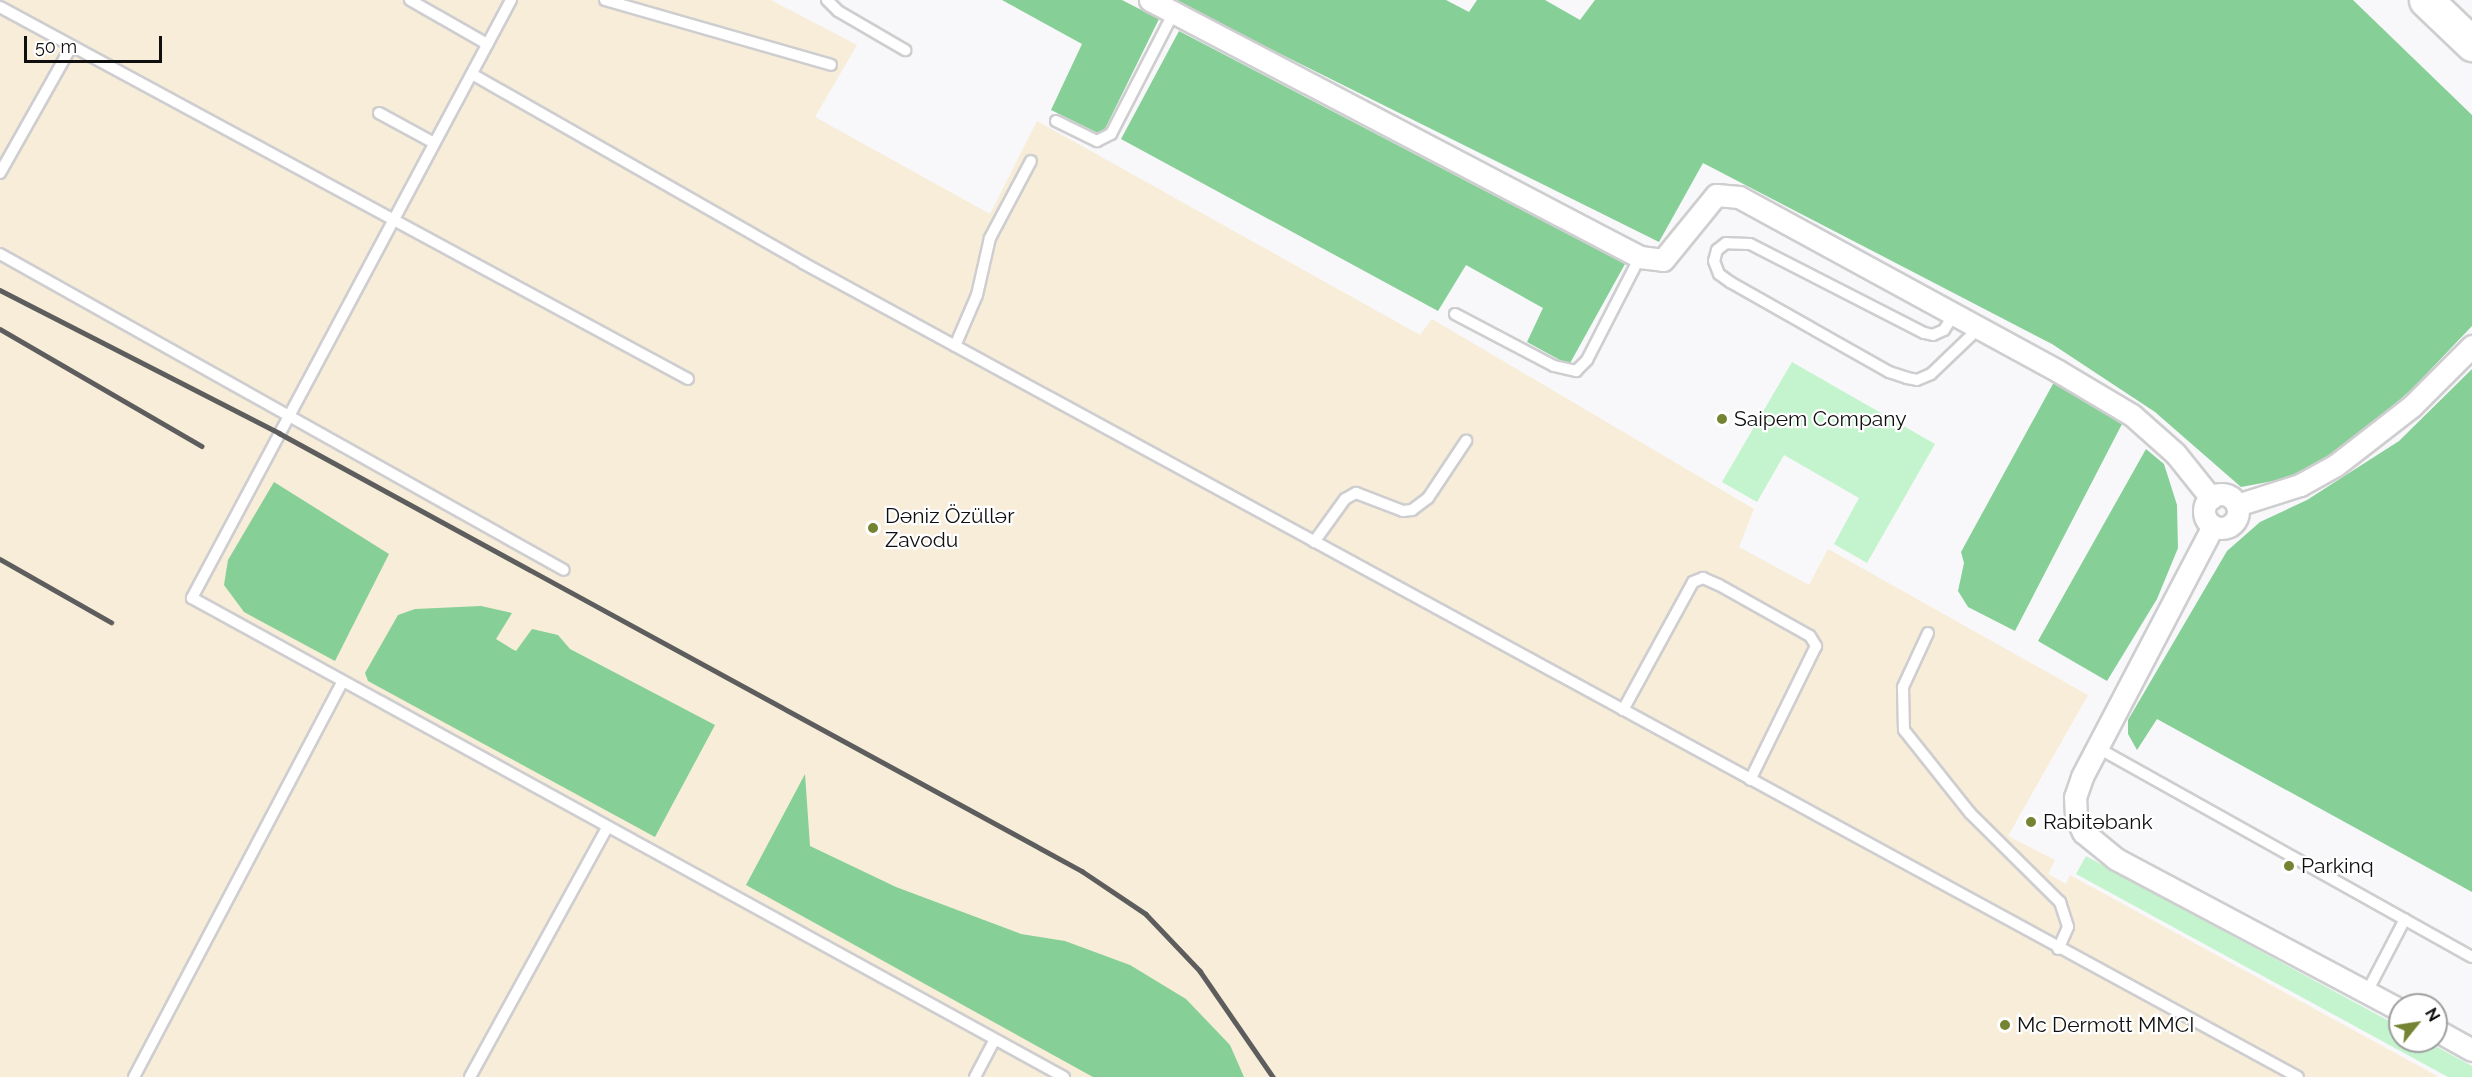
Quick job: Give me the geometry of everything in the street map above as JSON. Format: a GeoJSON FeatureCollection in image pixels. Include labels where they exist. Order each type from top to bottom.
{"type":"FeatureCollection","features":[{"type":"Feature","properties":{"kind":"highway"},"geometry":{"type":"LineString","coordinates":[[2426,0],[2472,44]]}},
{"type":"Feature","properties":{"kind":"street"},"geometry":{"type":"LineString","coordinates":[[1150,0],[1640,257],[1663,260],[1702,207],[1716,195],[1726,193],[1979,327],[2132,415],[2175,453],[2211,498]]}},
{"type":"Feature","properties":{"kind":"street"},"geometry":{"type":"LineString","coordinates":[[2237,505],[2300,485],[2336,465],[2412,406],[2472,346]]}},
{"type":"Feature","properties":{"kind":"street"},"geometry":{"type":"LineString","coordinates":[[2211,498],[2226,495],[2237,505]]}},
{"type":"Feature","properties":{"kind":"street"},"geometry":{"type":"LineString","coordinates":[[2211,498],[2205,516],[2213,526]]}},
{"type":"Feature","properties":{"kind":"street"},"geometry":{"type":"LineString","coordinates":[[2213,526],[2232,524],[2237,505]]}},
{"type":"Feature","properties":{"kind":"street"},"geometry":{"type":"LineString","coordinates":[[2213,526],[2098,748],[2075,798],[2076,817],[2083,832],[2097,846],[2388,1003]]}},
{"type":"Feature","properties":{"kind":"street"},"geometry":{"type":"LineString","coordinates":[[2448,1037],[2472,1050]]}},
{"type":"Feature","properties":{"kind":"lane"},"geometry":{"type":"LineString","coordinates":[[410,0],[487,44]]}},
{"type":"Feature","properties":{"kind":"lane"},"geometry":{"type":"LineString","coordinates":[[511,0],[393,216],[192,598],[994,1041],[1064,1077]]}},
{"type":"Feature","properties":{"kind":"lane"},"geometry":{"type":"LineString","coordinates":[[605,0],[831,65]]}},
{"type":"Feature","properties":{"kind":"lane"},"geometry":{"type":"LineString","coordinates":[[827,0],[838,11],[905,50]]}},
{"type":"Feature","properties":{"kind":"lane"},"geometry":{"type":"LineString","coordinates":[[0,7],[71,47],[393,216],[688,379]]}},
{"type":"Feature","properties":{"kind":"lane"},"geometry":{"type":"LineString","coordinates":[[1056,121],[1096,141],[1111,134],[1174,12]]}},
{"type":"Feature","properties":{"kind":"lane"},"geometry":{"type":"LineString","coordinates":[[0,172],[71,47]]}},
{"type":"Feature","properties":{"kind":"lane"},"geometry":{"type":"LineString","coordinates":[[472,74],[955,346],[2058,949],[2298,1077]]}},
{"type":"Feature","properties":{"kind":"lane"},"geometry":{"type":"LineString","coordinates":[[379,113],[434,143]]}},
{"type":"Feature","properties":{"kind":"lane"},"geometry":{"type":"LineString","coordinates":[[955,346],[977,296],[990,238],[1031,161]]}},
{"type":"Feature","properties":{"kind":"lane"},"geometry":{"type":"LineString","coordinates":[[1954,314],[1944,330],[1933,335],[1924,333],[1750,244],[1726,243],[1717,250],[1714,261],[1719,274],[1730,282],[1889,372],[1907,378],[1917,380],[1931,374],[1979,327]]}},
{"type":"Feature","properties":{"kind":"lane"},"geometry":{"type":"LineString","coordinates":[[0,254],[289,413],[564,570]]}},
{"type":"Feature","properties":{"kind":"lane"},"geometry":{"type":"LineString","coordinates":[[1455,314],[1554,366],[1576,371],[1587,360],[1640,257]]}},
{"type":"Feature","properties":{"kind":"lane"},"geometry":{"type":"LineString","coordinates":[[1314,542],[1345,499],[1356,493],[1403,512],[1412,510],[1428,498],[1466,441]]}},
{"type":"Feature","properties":{"kind":"lane"},"geometry":{"type":"LineString","coordinates":[[1623,710],[1693,582],[1703,578],[1719,585],[1810,636],[1816,646],[1750,780]]}},
{"type":"Feature","properties":{"kind":"lane"},"geometry":{"type":"LineString","coordinates":[[1928,633],[1903,687],[1904,730],[1962,805],[2060,902],[2068,927],[2058,949]]}},
{"type":"Feature","properties":{"kind":"lane"},"geometry":{"type":"LineString","coordinates":[[134,1077],[342,682]]}},
{"type":"Feature","properties":{"kind":"lane"},"geometry":{"type":"LineString","coordinates":[[2098,748],[2472,957]]}},
{"type":"Feature","properties":{"kind":"lane"},"geometry":{"type":"LineString","coordinates":[[470,1077],[607,828]]}},
{"type":"Feature","properties":{"kind":"lane"},"geometry":{"type":"LineString","coordinates":[[2367,992],[2405,919]]}},
{"type":"Feature","properties":{"kind":"lane"},"geometry":{"type":"LineString","coordinates":[[975,1077],[994,1041]]}},
{"type":"Feature","properties":{"kind":"shaded area","name":"Dəniz Özüllər Zavodu"},"geometry":{"type":"Polygon","coordinates":[[[0,0],[771,0],[857,45],[815,117],[990,214],[1037,121],[1420,335],[1432,319],[1754,509],[1739,547],[1809,585],[1828,549],[2088,695],[2008,836],[2055,860],[2048,874],[2066,884],[2070,875],[2388,1049],[2388,1053],[2395,1053],[2439,1077],[0,1077],[0,0]]]}},
{"type":"Feature","properties":{"kind":"green space"},"geometry":{"type":"Polygon","coordinates":[[[1002,0],[1122,0],[1159,19],[1102,135],[1051,110],[1082,44],[1002,0]]]}},
{"type":"Feature","properties":{"kind":"green space"},"geometry":{"type":"Polygon","coordinates":[[[1172,0],[1446,0],[1469,12],[1477,0],[1545,0],[1580,20],[1595,0],[2353,0],[2472,115],[2472,326],[2412,389],[2349,444],[2294,477],[2241,487],[2155,412],[2052,344],[1703,163],[1659,242],[1172,0]]]}},
{"type":"Feature","properties":{"kind":"green space"},"geometry":{"type":"Polygon","coordinates":[[[1179,31],[1625,264],[1569,365],[1527,342],[1543,308],[1466,265],[1438,311],[1121,139],[1179,31]]]}},
{"type":"Feature","properties":{"kind":"green space"},"geometry":{"type":"Polygon","coordinates":[[[1792,362],[1935,444],[1867,563],[1834,544],[1859,498],[1784,455],[1757,502],[1722,482],[1792,362]]]}},
{"type":"Feature","properties":{"kind":"green space"},"geometry":{"type":"Polygon","coordinates":[[[2472,369],[2472,892],[2157,719],[2137,750],[2128,734],[2128,720],[2227,551],[2260,522],[2307,500],[2399,441],[2472,369]]]}},
{"type":"Feature","properties":{"kind":"green space"},"geometry":{"type":"Polygon","coordinates":[[[2054,382],[2122,424],[2015,631],[1968,607],[1958,591],[1964,563],[1961,552],[2054,382]]]}},
{"type":"Feature","properties":{"kind":"green space"},"geometry":{"type":"Polygon","coordinates":[[[2146,449],[2164,464],[2177,505],[2178,548],[2157,599],[2107,681],[2038,641],[2146,449]]]}},
{"type":"Feature","properties":{"kind":"green space"},"geometry":{"type":"Polygon","coordinates":[[[274,482],[389,554],[335,661],[244,612],[224,585],[228,560],[274,482]]]}},
{"type":"Feature","properties":{"kind":"green space"},"geometry":{"type":"Polygon","coordinates":[[[481,606],[512,613],[496,639],[512,649],[516,651],[532,629],[558,635],[570,649],[715,725],[655,837],[368,681],[365,673],[398,615],[415,609],[481,606]]]}},
{"type":"Feature","properties":{"kind":"green space"},"geometry":{"type":"Polygon","coordinates":[[[805,774],[810,846],[896,887],[1021,934],[1065,941],[1130,965],[1186,999],[1230,1045],[1244,1077],[1093,1077],[746,885],[805,774]]]}},
{"type":"Feature","properties":{"kind":"green space"},"geometry":{"type":"Polygon","coordinates":[[[2086,856],[2388,1020],[2388,1044],[2076,874],[2086,856]]]}},
{"type":"Feature","properties":{"kind":"green space"},"geometry":{"type":"Polygon","coordinates":[[[2404,1053],[2448,1053],[2472,1066],[2472,1077],[2448,1077],[2404,1053]]]}},
{"type":"Feature","properties":{"kind":"railway"},"geometry":{"type":"LineString","coordinates":[[0,290],[279,433],[1082,871],[1146,914],[1200,971],[1273,1077]]}},
{"type":"Feature","properties":{"kind":"railway"},"geometry":{"type":"LineString","coordinates":[[0,329],[202,446]]}},
{"type":"Feature","properties":{"kind":"railway"},"geometry":{"type":"LineString","coordinates":[[0,559],[111,622]]}},
{"type":"Feature","properties":{"kind":"place","name":"Saipem Company"},"geometry":{"type":"Point","coordinates":[1722,419]}},
{"type":"Feature","properties":{"kind":"place","name":"Dəniz Özüllər Zavodu"},"geometry":{"type":"Point","coordinates":[873,528]}},
{"type":"Feature","properties":{"kind":"place","name":"Rabitəbank"},"geometry":{"type":"Point","coordinates":[2031,822]}},
{"type":"Feature","properties":{"kind":"place","name":"Parkinq"},"geometry":{"type":"Point","coordinates":[2289,866]}},
{"type":"Feature","properties":{"kind":"place","name":"Mc Dermott MMCI"},"geometry":{"type":"Point","coordinates":[2005,1025]}}]}
